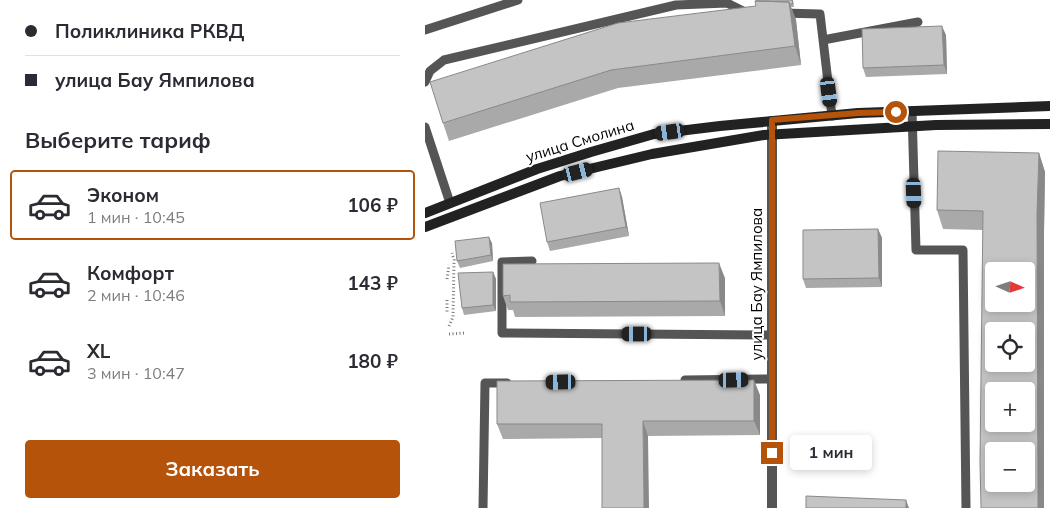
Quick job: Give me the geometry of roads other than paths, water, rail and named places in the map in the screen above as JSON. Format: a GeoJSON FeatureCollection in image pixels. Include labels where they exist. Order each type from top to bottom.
{"type":"FeatureCollection","features":[{"type":"Feature","properties":{"kind":"main road","name":"улица Смолина"},"geometry":{"type":"LineString","coordinates":[[425,212],[537,169],[654,134],[772,120],[912,111],[1050,106]]}},
{"type":"Feature","properties":{"kind":"main road"},"geometry":{"type":"LineString","coordinates":[[425,227],[560,176],[652,154],[764,135],[912,126],[1050,124]]}},
{"type":"Feature","properties":{"kind":"street","name":"улица Бау Ямпилова"},"geometry":{"type":"LineString","coordinates":[[771,508],[772,120]]}},
{"type":"Feature","properties":{"kind":"lane"},"geometry":{"type":"LineString","coordinates":[[425,30],[518,0]]}},
{"type":"Feature","properties":{"kind":"lane"},"geometry":{"type":"LineString","coordinates":[[425,82],[430,71],[444,60],[688,2],[727,3],[745,13],[755,13]]}},
{"type":"Feature","properties":{"kind":"lane"},"geometry":{"type":"LineString","coordinates":[[773,13],[820,14],[832,116]]}},
{"type":"Feature","properties":{"kind":"lane"},"geometry":{"type":"LineString","coordinates":[[823,40],[918,22]]}},
{"type":"Feature","properties":{"kind":"lane"},"geometry":{"type":"LineString","coordinates":[[912,111],[916,250],[963,250],[967,508]]}},
{"type":"Feature","properties":{"kind":"lane"},"geometry":{"type":"LineString","coordinates":[[425,127],[450,203]]}},
{"type":"Feature","properties":{"kind":"lane"},"geometry":{"type":"LineString","coordinates":[[532,261],[502,262],[502,333],[772,335]]}},
{"type":"Feature","properties":{"kind":"lane"},"geometry":{"type":"LineString","coordinates":[[673,381],[772,379]]}},
{"type":"Feature","properties":{"kind":"lane"},"geometry":{"type":"LineString","coordinates":[[483,508],[485,383],[514,383]]}}]}
